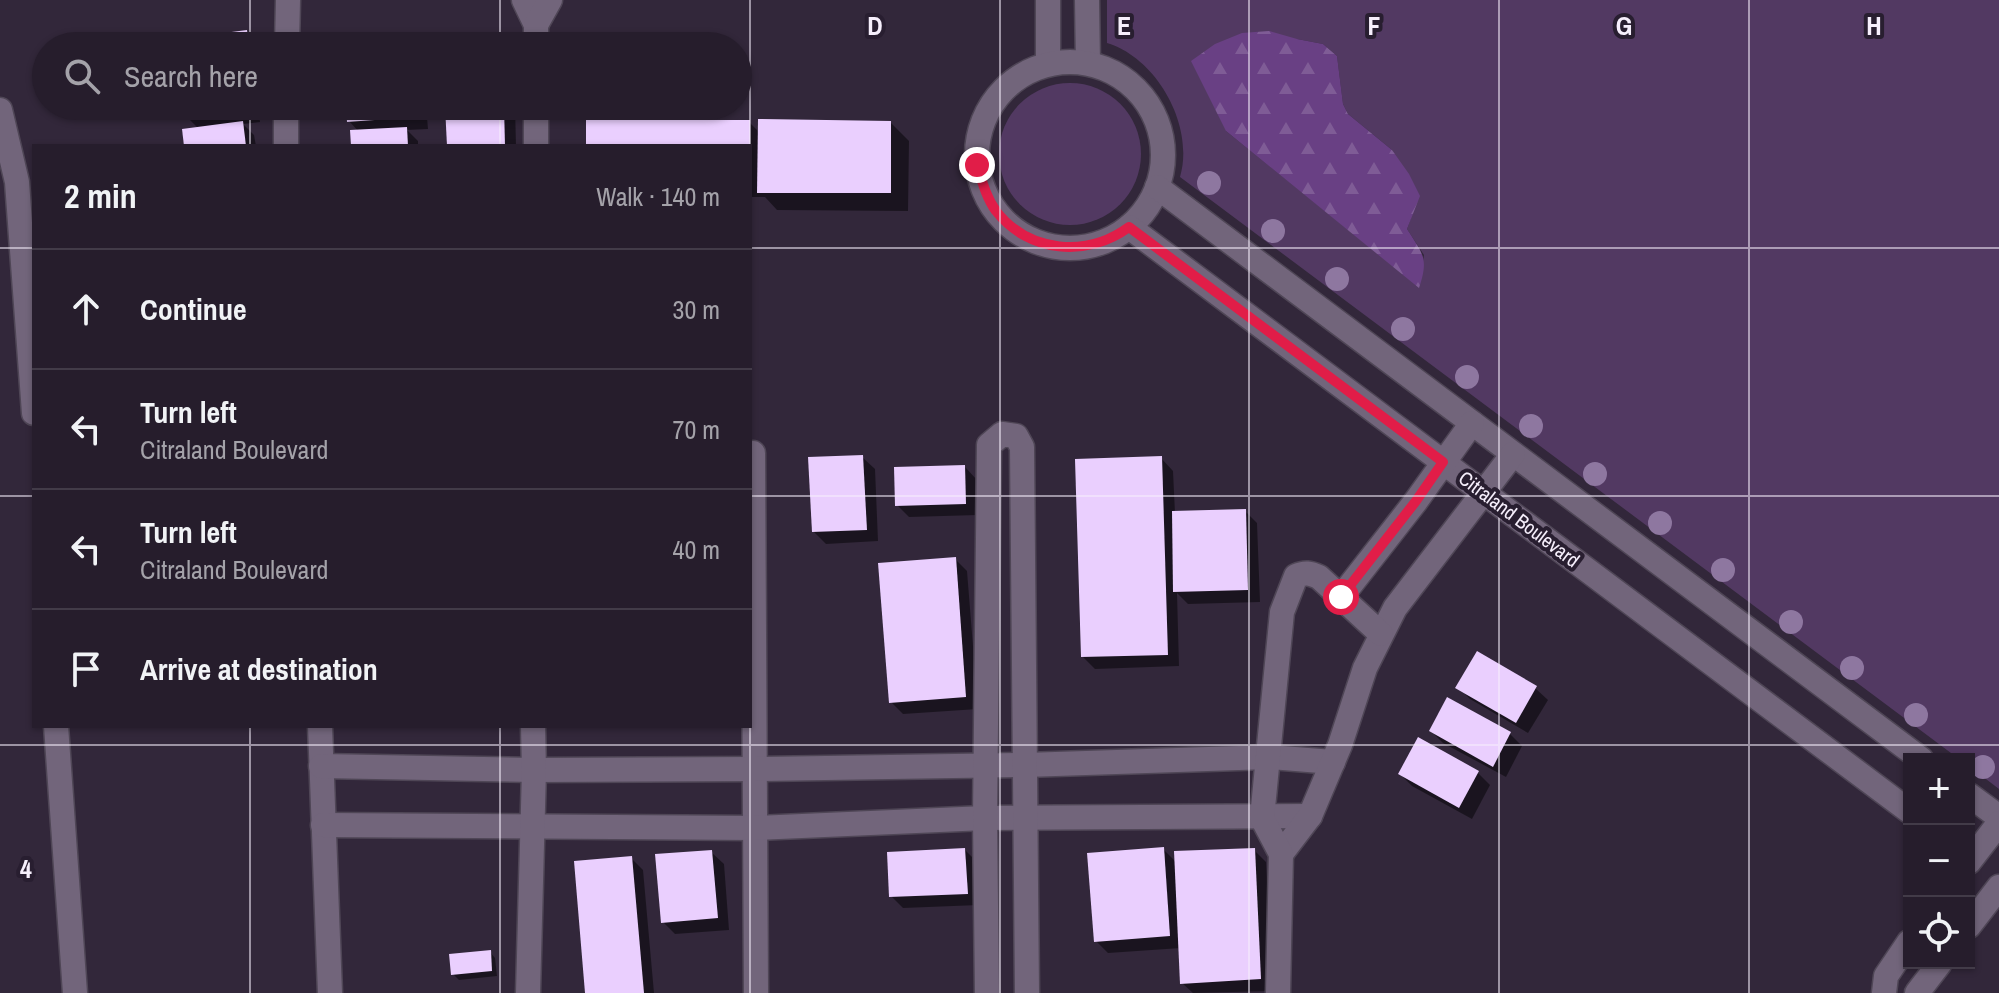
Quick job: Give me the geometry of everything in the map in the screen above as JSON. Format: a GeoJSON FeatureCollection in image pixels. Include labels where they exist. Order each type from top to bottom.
{"type":"FeatureCollection","features":[{"type":"Feature","properties":{"kind":"street"},"geometry":{"type":"LineString","coordinates":[[287,32],[288,0]]}},
{"type":"Feature","properties":{"kind":"street"},"geometry":{"type":"LineString","coordinates":[[524,0],[535,32]]}},
{"type":"Feature","properties":{"kind":"street"},"geometry":{"type":"LineString","coordinates":[[537,32],[550,0]]}},
{"type":"Feature","properties":{"kind":"street"},"geometry":{"type":"LineString","coordinates":[[1048,0],[1048,64]]}},
{"type":"Feature","properties":{"kind":"street"},"geometry":{"type":"LineString","coordinates":[[1087,0],[1088,63]]}},
{"type":"Feature","properties":{"kind":"street"},"geometry":{"type":"LineString","coordinates":[[1088,63],[1128,81],[1145,99],[1156,120],[1162,144],[1162,169],[1157,187],[1143,213],[1129,227],[1104,242],[1080,248],[1056,247],[1033,240],[1012,227],[995,210],[983,188],[977,165],[978,140],[985,117],[998,96],[1015,79],[1048,64],[1088,63]]}},
{"type":"Feature","properties":{"kind":"street"},"geometry":{"type":"LineString","coordinates":[[0,110],[17,182],[32,386]]}},
{"type":"Feature","properties":{"kind":"street"},"geometry":{"type":"LineString","coordinates":[[286,120],[286,144]]}},
{"type":"Feature","properties":{"kind":"street"},"geometry":{"type":"LineString","coordinates":[[536,120],[536,144]]}},
{"type":"Feature","properties":{"kind":"street"},"geometry":{"type":"LineString","coordinates":[[1157,187],[1913,753]]}},
{"type":"Feature","properties":{"kind":"street","name":"Citraland Boulevard"},"geometry":{"type":"LineString","coordinates":[[1129,227],[1903,807]]}},
{"type":"Feature","properties":{"kind":"street"},"geometry":{"type":"LineString","coordinates":[[1341,597],[1472,423]]}},
{"type":"Feature","properties":{"kind":"street"},"geometry":{"type":"LineString","coordinates":[[987,993],[985,818],[989,445],[1002,434],[1016,436],[1022,447],[1027,993]]}},
{"type":"Feature","properties":{"kind":"street"},"geometry":{"type":"LineString","coordinates":[[753,453],[756,993]]}},
{"type":"Feature","properties":{"kind":"street"},"geometry":{"type":"LineString","coordinates":[[1281,854],[1310,816],[1333,762],[1365,668],[1395,608],[1513,454]]}},
{"type":"Feature","properties":{"kind":"street"},"geometry":{"type":"LineString","coordinates":[[1278,993],[1281,854],[1262,818],[1282,612],[1296,576],[1310,573],[1319,577],[1381,634]]}},
{"type":"Feature","properties":{"kind":"street"},"geometry":{"type":"LineString","coordinates":[[56,728],[75,993]]}},
{"type":"Feature","properties":{"kind":"street"},"geometry":{"type":"LineString","coordinates":[[320,728],[330,993]]}},
{"type":"Feature","properties":{"kind":"street"},"geometry":{"type":"LineString","coordinates":[[528,993],[533,728]]}},
{"type":"Feature","properties":{"kind":"street"},"geometry":{"type":"LineString","coordinates":[[321,766],[534,770],[754,769],[986,766],[1269,757],[1333,762]]}},
{"type":"Feature","properties":{"kind":"street"},"geometry":{"type":"LineString","coordinates":[[1975,800],[1999,820],[1975,852]]}},
{"type":"Feature","properties":{"kind":"street"},"geometry":{"type":"LineString","coordinates":[[323,825],[754,828],[985,818],[1310,816]]}},
{"type":"Feature","properties":{"kind":"street"},"geometry":{"type":"LineString","coordinates":[[1975,862],[1999,878]]}},
{"type":"Feature","properties":{"kind":"street"},"geometry":{"type":"LineString","coordinates":[[1975,918],[1999,887]]}},
{"type":"Feature","properties":{"kind":"street"},"geometry":{"type":"LineString","coordinates":[[1903,952],[1885,984],[1917,992],[1935,969]]}},
{"type":"Feature","properties":{"kind":"shaded area"},"geometry":{"type":"Polygon","coordinates":[[[1107,0],[1999,0],[1999,789],[1975,771],[1975,753],[1951,753],[1180,177],[1183,157],[1177,116],[1156,79],[1142,63],[1107,43],[1107,0]],[[1297,39],[1226,131],[1419,287],[1424,255],[1407,229],[1411,218],[1392,150],[1348,114],[1343,104],[1337,56],[1323,44],[1297,39]]]}},
{"type":"Feature","properties":{"kind":"shaded area"},"geometry":{"type":"Polygon","coordinates":[[[1070,83],[1097,88],[1121,103],[1136,127],[1141,154],[1136,181],[1121,205],[1097,220],[1070,225],[1043,220],[1019,205],[1004,181],[999,154],[1004,127],[1019,103],[1043,88],[1070,83]]]}},
{"type":"Feature","properties":{"kind":"green space"},"geometry":{"type":"Polygon","coordinates":[[[1269,31],[1323,44],[1337,56],[1343,104],[1348,114],[1392,150],[1409,174],[1420,196],[1407,229],[1423,257],[1424,270],[1419,288],[1226,131],[1191,61],[1215,44],[1242,33],[1269,31]]]}},
{"type":"Feature","properties":{"kind":"building"},"geometry":{"type":"Polygon","coordinates":[[[758,119],[891,121],[891,193],[757,193],[758,119]]]}},
{"type":"Feature","properties":{"kind":"building"},"geometry":{"type":"Polygon","coordinates":[[[446,120],[504,120],[505,144],[447,144],[446,120]]]}},
{"type":"Feature","properties":{"kind":"building"},"geometry":{"type":"Polygon","coordinates":[[[586,120],[750,120],[750,144],[586,144],[586,120]]]}},
{"type":"Feature","properties":{"kind":"building"},"geometry":{"type":"Polygon","coordinates":[[[243,121],[246,144],[184,144],[182,129],[243,121]]]}},
{"type":"Feature","properties":{"kind":"building"},"geometry":{"type":"Polygon","coordinates":[[[407,127],[408,144],[351,144],[350,130],[407,127]]]}},
{"type":"Feature","properties":{"kind":"building"},"geometry":{"type":"Polygon","coordinates":[[[863,455],[867,530],[812,532],[808,457],[863,455]]]}},
{"type":"Feature","properties":{"kind":"building"},"geometry":{"type":"Polygon","coordinates":[[[1162,456],[1168,655],[1081,657],[1075,459],[1162,456]]]}},
{"type":"Feature","properties":{"kind":"building"},"geometry":{"type":"Polygon","coordinates":[[[965,465],[966,504],[895,506],[894,467],[965,465]]]}},
{"type":"Feature","properties":{"kind":"building"},"geometry":{"type":"Polygon","coordinates":[[[1246,509],[1248,590],[1173,592],[1172,511],[1246,509]]]}},
{"type":"Feature","properties":{"kind":"building"},"geometry":{"type":"Polygon","coordinates":[[[956,557],[966,697],[889,703],[878,563],[956,557]]]}},
{"type":"Feature","properties":{"kind":"building"},"geometry":{"type":"Polygon","coordinates":[[[1477,651],[1537,686],[1516,723],[1455,688],[1477,651]]]}},
{"type":"Feature","properties":{"kind":"building"},"geometry":{"type":"Polygon","coordinates":[[[1447,697],[1511,732],[1493,767],[1429,731],[1447,697]]]}},
{"type":"Feature","properties":{"kind":"building"},"geometry":{"type":"Polygon","coordinates":[[[1418,737],[1479,771],[1459,808],[1398,774],[1418,737]]]}},
{"type":"Feature","properties":{"kind":"building"},"geometry":{"type":"Polygon","coordinates":[[[1164,847],[1170,936],[1094,942],[1087,853],[1164,847]]]}},
{"type":"Feature","properties":{"kind":"building"},"geometry":{"type":"Polygon","coordinates":[[[965,848],[968,894],[889,897],[887,852],[965,848]]]}},
{"type":"Feature","properties":{"kind":"building"},"geometry":{"type":"Polygon","coordinates":[[[1255,848],[1261,979],[1180,984],[1174,851],[1255,848]]]}},
{"type":"Feature","properties":{"kind":"building"},"geometry":{"type":"Polygon","coordinates":[[[712,850],[718,918],[661,923],[655,854],[712,850]]]}},
{"type":"Feature","properties":{"kind":"building"},"geometry":{"type":"Polygon","coordinates":[[[632,856],[644,993],[585,993],[574,861],[632,856]]]}},
{"type":"Feature","properties":{"kind":"building"},"geometry":{"type":"Polygon","coordinates":[[[491,950],[492,971],[451,975],[449,954],[491,950]]]}},
{"type":"Feature","properties":{"kind":"route"},"geometry":{"type":"LineString","coordinates":[[977,165],[983,188],[995,210],[1012,227],[1033,240],[1056,247],[1080,248],[1104,242],[1129,227],[1443,462],[1341,597]]}}]}
